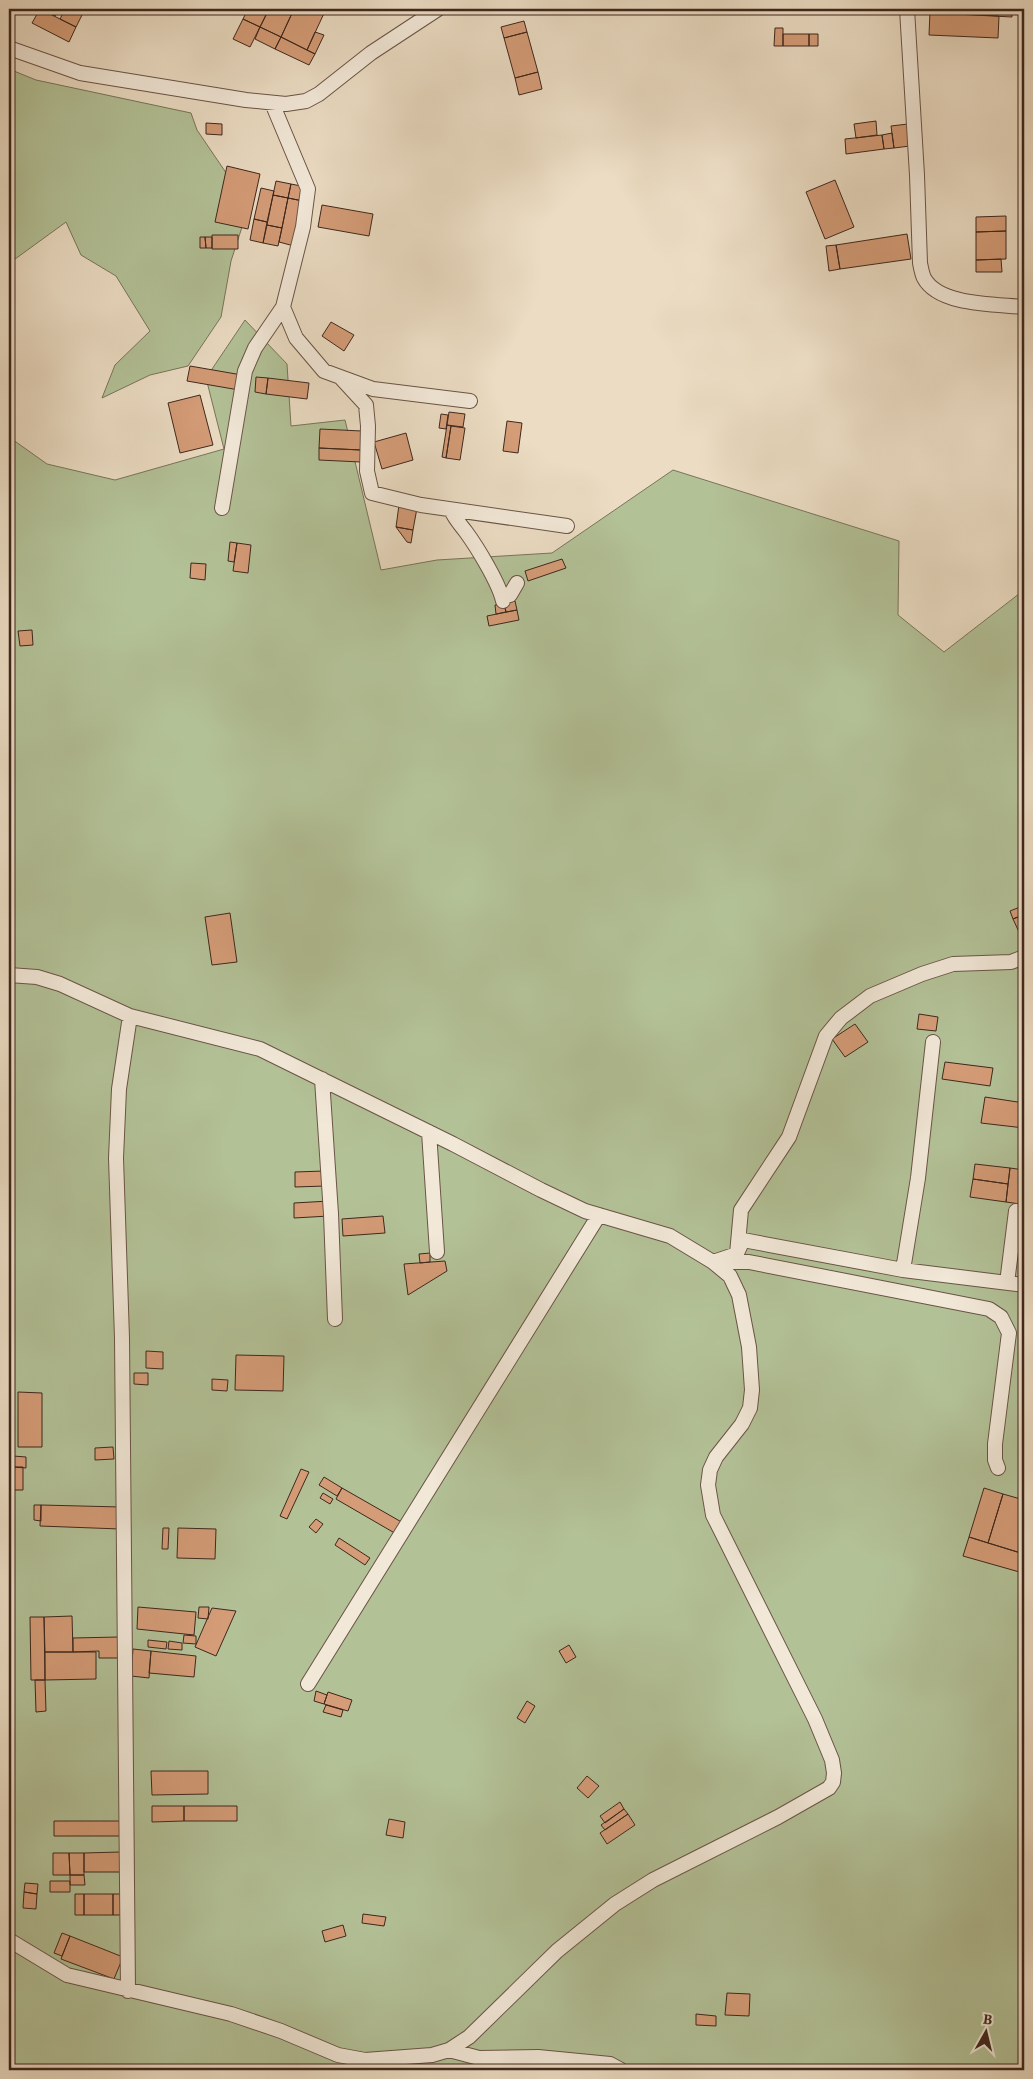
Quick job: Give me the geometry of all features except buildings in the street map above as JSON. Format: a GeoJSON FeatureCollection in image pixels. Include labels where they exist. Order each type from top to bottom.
{"type":"FeatureCollection","features":[{"type":"Feature","properties":{"kind":"street"},"geometry":{"type":"LineString","coordinates":[[9,48],[80,73],[189,92],[286,104],[306,101],[319,94],[371,53],[438,9]]}},
{"type":"Feature","properties":{"kind":"street"},"geometry":{"type":"LineString","coordinates":[[907,9],[917,166],[920,263],[924,277],[932,288],[947,296],[965,301],[1024,307]]}},
{"type":"Feature","properties":{"kind":"street"},"geometry":{"type":"LineString","coordinates":[[222,508],[245,371],[254,348],[283,307],[303,227],[308,189],[272,103]]}},
{"type":"Feature","properties":{"kind":"street"},"geometry":{"type":"LineString","coordinates":[[283,307],[296,338],[324,371],[373,389],[470,400]]}},
{"type":"Feature","properties":{"kind":"street"},"geometry":{"type":"LineString","coordinates":[[342,379],[366,405],[368,426],[367,471],[372,493],[451,510],[567,526]]}},
{"type":"Feature","properties":{"kind":"street"},"geometry":{"type":"LineString","coordinates":[[451,510],[456,522],[466,533],[490,569],[503,599],[510,595],[517,583]]}},
{"type":"Feature","properties":{"kind":"street"},"geometry":{"type":"LineString","coordinates":[[737,1254],[741,1210],[789,1137],[826,1036],[841,1018],[870,996],[922,974],[953,964],[1011,962],[1024,957]]}},
{"type":"Feature","properties":{"kind":"street"},"geometry":{"type":"LineString","coordinates":[[9,975],[37,977],[60,984],[130,1016],[260,1049],[585,1211],[670,1236],[713,1262],[730,1276],[739,1295],[748,1347],[752,1390],[750,1408],[746,1416],[716,1457],[710,1470],[708,1485],[709,1501],[713,1515],[814,1719],[832,1760],[834,1773],[833,1782],[820,1793],[653,1880],[615,1904],[557,1951],[469,2037],[449,2050],[432,2055],[365,2060],[338,2055],[231,2014],[128,1991],[68,1975],[9,1940]]}},
{"type":"Feature","properties":{"kind":"street"},"geometry":{"type":"LineString","coordinates":[[128,1991],[122,1338],[116,1158],[119,1089],[130,1016]]}},
{"type":"Feature","properties":{"kind":"street"},"geometry":{"type":"LineString","coordinates":[[902,1270],[918,1178],[934,1042]]}},
{"type":"Feature","properties":{"kind":"street"},"geometry":{"type":"LineString","coordinates":[[322,1079],[331,1214],[335,1319]]}},
{"type":"Feature","properties":{"kind":"street"},"geometry":{"type":"LineString","coordinates":[[429,1132],[437,1252]]}},
{"type":"Feature","properties":{"kind":"street"},"geometry":{"type":"LineString","coordinates":[[1007,1283],[1016,1211]]}},
{"type":"Feature","properties":{"kind":"street"},"geometry":{"type":"LineString","coordinates":[[308,1684],[599,1215]]}},
{"type":"Feature","properties":{"kind":"street"},"geometry":{"type":"LineString","coordinates":[[713,1262],[737,1254],[743,1240],[902,1270],[1024,1285]]}},
{"type":"Feature","properties":{"kind":"street"},"geometry":{"type":"LineString","coordinates":[[713,1262],[749,1262],[989,1309],[1001,1317],[1009,1333],[995,1444],[995,1460],[998,1468]]}},
{"type":"Feature","properties":{"kind":"street"},"geometry":{"type":"LineString","coordinates":[[449,2050],[480,2058],[538,2057],[610,2064],[621,2070]]}},
{"type":"Feature","properties":{"kind":"green space"},"geometry":{"type":"Polygon","coordinates":[[[9,69],[36,80],[191,113],[197,130],[233,183],[243,224],[231,261],[221,317],[188,366],[150,375],[102,398],[115,365],[150,331],[116,276],[81,255],[66,222],[11,262],[9,261],[9,69]]]}},
{"type":"Feature","properties":{"kind":"green space"},"geometry":{"type":"Polygon","coordinates":[[[245,320],[287,364],[291,426],[345,420],[381,570],[437,560],[552,553],[673,470],[899,541],[898,615],[944,652],[1024,590],[1024,2070],[9,2070],[9,437],[47,464],[115,480],[224,449],[206,378],[245,320]]]}}]}
